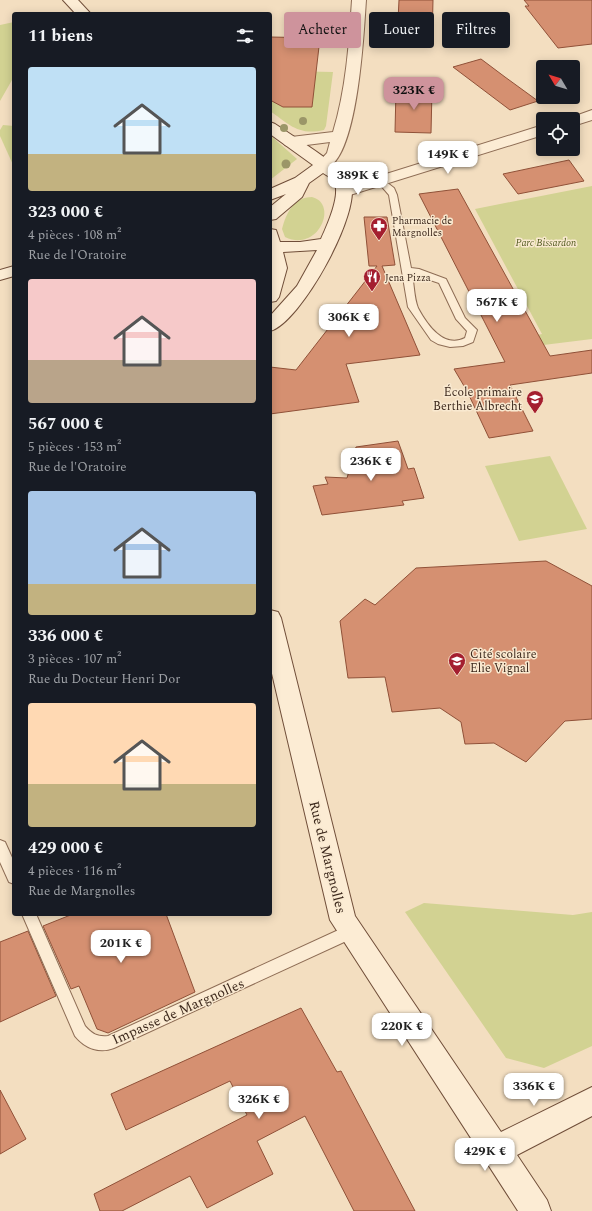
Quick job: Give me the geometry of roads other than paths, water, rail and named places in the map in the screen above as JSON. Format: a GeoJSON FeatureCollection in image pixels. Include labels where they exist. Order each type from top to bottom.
{"type":"FeatureCollection","features":[{"type":"Feature","properties":{"kind":"street"},"geometry":{"type":"LineString","coordinates":[[70,0],[82,12]]}},
{"type":"Feature","properties":{"kind":"street"},"geometry":{"type":"LineString","coordinates":[[272,193],[301,181],[324,166],[334,154],[340,136],[352,81],[359,0]]}},
{"type":"Feature","properties":{"kind":"street"},"geometry":{"type":"LineString","coordinates":[[580,119],[592,115]]}},
{"type":"Feature","properties":{"kind":"street"},"geometry":{"type":"LineString","coordinates":[[272,128],[334,173],[342,182],[344,192],[330,242],[318,269],[292,304],[272,324]]}},
{"type":"Feature","properties":{"kind":"street"},"geometry":{"type":"LineString","coordinates":[[344,192],[536,132]]}},
{"type":"Feature","properties":{"kind":"street"},"geometry":{"type":"LineString","coordinates":[[291,142],[340,136]]}},
{"type":"Feature","properties":{"kind":"street"},"geometry":{"type":"LineString","coordinates":[[272,213],[296,194],[301,181]]}},
{"type":"Feature","properties":{"kind":"street"},"geometry":{"type":"LineString","coordinates":[[272,242],[305,247],[330,242]]}},
{"type":"Feature","properties":{"kind":"street"},"geometry":{"type":"LineString","coordinates":[[272,246],[278,268],[272,290]]}},
{"type":"Feature","properties":{"kind":"street"},"geometry":{"type":"LineString","coordinates":[[0,275],[12,272]]}},
{"type":"Feature","properties":{"kind":"street","name":"Rue de Margnolles"},"geometry":{"type":"LineString","coordinates":[[272,626],[343,920],[536,1211]]}},
{"type":"Feature","properties":{"kind":"street"},"geometry":{"type":"LineString","coordinates":[[502,1161],[592,1101]]}},
{"type":"Feature","properties":{"kind":"lane"},"geometry":{"type":"LineString","coordinates":[[381,181],[391,190],[393,195],[406,271],[413,307],[434,338],[450,344],[463,343],[469,340],[472,330],[461,319],[443,281],[416,271],[406,271]]}},
{"type":"Feature","properties":{"kind":"lane"},"geometry":{"type":"LineString","coordinates":[[0,846],[12,873]]}},
{"type":"Feature","properties":{"kind":"lane","name":"Impasse de Margnolles"},"geometry":{"type":"LineString","coordinates":[[31,916],[80,1031],[88,1040],[98,1044],[109,1043],[350,932]]}},
{"type":"Feature","properties":{"kind":"place","name":"Pharmacie de Margnolles"},"geometry":{"type":"Point","coordinates":[379,241]}},
{"type":"Feature","properties":{"kind":"place","name":"Jena Pizza"},"geometry":{"type":"Point","coordinates":[372,292]}},
{"type":"Feature","properties":{"kind":"place","name":"École primaire Berthie Albrecht"},"geometry":{"type":"Point","coordinates":[535,414]}},
{"type":"Feature","properties":{"kind":"place","name":"Cité scolaire Elie Vignal"},"geometry":{"type":"Point","coordinates":[457,676]}},
{"type":"Feature","properties":{"kind":"park label","name":"Parc Bissardon"},"geometry":{"type":"Point","coordinates":[546,242]}}]}
